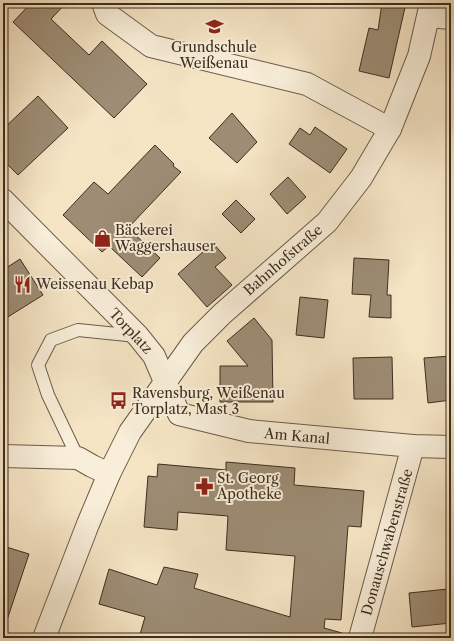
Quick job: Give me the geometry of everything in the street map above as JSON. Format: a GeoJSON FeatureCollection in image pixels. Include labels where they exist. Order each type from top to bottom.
{"type":"FeatureCollection","features":[{"type":"Feature","properties":{"kind":"street"},"geometry":{"type":"LineString","coordinates":[[103,3],[107,14],[151,46],[307,84],[390,129]]}},
{"type":"Feature","properties":{"kind":"street"},"geometry":{"type":"LineString","coordinates":[[430,9],[451,18]]}},
{"type":"Feature","properties":{"kind":"street","name":"Bahnhofstraße"},"geometry":{"type":"LineString","coordinates":[[44,638],[88,524],[109,474],[130,432],[193,343],[217,319],[326,222],[361,178],[390,129],[419,56],[430,9]]}},
{"type":"Feature","properties":{"kind":"street","name":"Torplatz"},"geometry":{"type":"LineString","coordinates":[[3,200],[138,336],[154,356],[165,382]]}},
{"type":"Feature","properties":{"kind":"street","name":"Am Kanal"},"geometry":{"type":"LineString","coordinates":[[165,382],[179,414],[249,431],[413,446],[451,447]]}},
{"type":"Feature","properties":{"kind":"street","name":"Donauschwabenstraße"},"geometry":{"type":"LineString","coordinates":[[360,638],[413,446]]}},
{"type":"Feature","properties":{"kind":"street"},"geometry":{"type":"LineString","coordinates":[[3,456],[78,458],[109,474]]}},
{"type":"Feature","properties":{"kind":"lane"},"geometry":{"type":"LineString","coordinates":[[78,458],[48,395],[38,365],[51,340],[78,330],[138,336]]}},
{"type":"Feature","properties":{"kind":"building"},"geometry":{"type":"Polygon","coordinates":[[[31,3],[66,3],[51,19],[89,55],[102,41],[147,84],[114,118],[13,22],[31,3]]]}},
{"type":"Feature","properties":{"kind":"building"},"geometry":{"type":"Polygon","coordinates":[[[382,3],[406,3],[389,78],[359,71],[369,28],[378,30],[382,3]]]}},
{"type":"Feature","properties":{"kind":"building"},"geometry":{"type":"Polygon","coordinates":[[[38,96],[68,128],[18,175],[3,160],[3,129],[38,96]]]}},
{"type":"Feature","properties":{"kind":"building"},"geometry":{"type":"Polygon","coordinates":[[[232,113],[257,142],[237,163],[209,138],[232,113]]]}},
{"type":"Feature","properties":{"kind":"building"},"geometry":{"type":"Polygon","coordinates":[[[315,127],[347,149],[330,173],[289,144],[300,128],[310,135],[315,127]]]}},
{"type":"Feature","properties":{"kind":"building"},"geometry":{"type":"Polygon","coordinates":[[[155,145],[174,164],[173,166],[181,172],[128,228],[160,258],[142,277],[109,246],[102,252],[63,215],[94,182],[108,194],[155,145]]]}},
{"type":"Feature","properties":{"kind":"building"},"geometry":{"type":"Polygon","coordinates":[[[288,177],[306,197],[287,214],[270,194],[288,177]]]}},
{"type":"Feature","properties":{"kind":"building"},"geometry":{"type":"Polygon","coordinates":[[[236,200],[255,219],[241,233],[222,214],[236,200]]]}},
{"type":"Feature","properties":{"kind":"building"},"geometry":{"type":"Polygon","coordinates":[[[213,243],[226,258],[215,267],[232,285],[207,307],[178,274],[213,243]]]}},
{"type":"Feature","properties":{"kind":"building"},"geometry":{"type":"Polygon","coordinates":[[[354,258],[389,260],[387,295],[391,295],[391,318],[369,317],[371,295],[352,294],[354,258]]]}},
{"type":"Feature","properties":{"kind":"building"},"geometry":{"type":"Polygon","coordinates":[[[20,259],[43,295],[3,320],[3,270],[20,259]]]}},
{"type":"Feature","properties":{"kind":"building"},"geometry":{"type":"Polygon","coordinates":[[[300,297],[328,300],[324,338],[296,335],[300,297]]]}},
{"type":"Feature","properties":{"kind":"building"},"geometry":{"type":"Polygon","coordinates":[[[254,318],[272,340],[273,402],[220,402],[220,366],[248,366],[227,341],[254,318]]]}},
{"type":"Feature","properties":{"kind":"building"},"geometry":{"type":"Polygon","coordinates":[[[451,356],[451,400],[428,403],[424,358],[451,356]]]}},
{"type":"Feature","properties":{"kind":"building"},"geometry":{"type":"Polygon","coordinates":[[[392,357],[393,399],[354,399],[353,358],[392,357]]]}},
{"type":"Feature","properties":{"kind":"building"},"geometry":{"type":"Polygon","coordinates":[[[226,462],[295,468],[294,485],[364,491],[361,527],[348,526],[341,620],[325,619],[324,628],[342,633],[341,638],[139,638],[145,617],[99,604],[109,569],[157,585],[164,567],[198,574],[194,588],[290,617],[295,556],[226,550],[228,516],[178,512],[177,530],[144,527],[148,476],[157,477],[158,464],[226,470],[226,462]]]}},
{"type":"Feature","properties":{"kind":"building"},"geometry":{"type":"Polygon","coordinates":[[[3,546],[29,554],[7,620],[3,620],[3,546]]]}},
{"type":"Feature","properties":{"kind":"building"},"geometry":{"type":"Polygon","coordinates":[[[448,589],[451,623],[412,627],[409,593],[448,589]]]}},
{"type":"Feature","properties":{"kind":"place","name":"Grundschule Weißenau"},"geometry":{"type":"Point","coordinates":[214,27]}},
{"type":"Feature","properties":{"kind":"place","name":"Bäckerei Waggershauser"},"geometry":{"type":"Point","coordinates":[102,238]}},
{"type":"Feature","properties":{"kind":"place","name":"Weissenau Kebap"},"geometry":{"type":"Point","coordinates":[23,284]}},
{"type":"Feature","properties":{"kind":"place","name":"Ravensburg, Weißenau Torplatz, Mast 3"},"geometry":{"type":"Point","coordinates":[119,401]}},
{"type":"Feature","properties":{"kind":"place","name":"St. Georg Apotheke"},"geometry":{"type":"Point","coordinates":[204,486]}}]}
